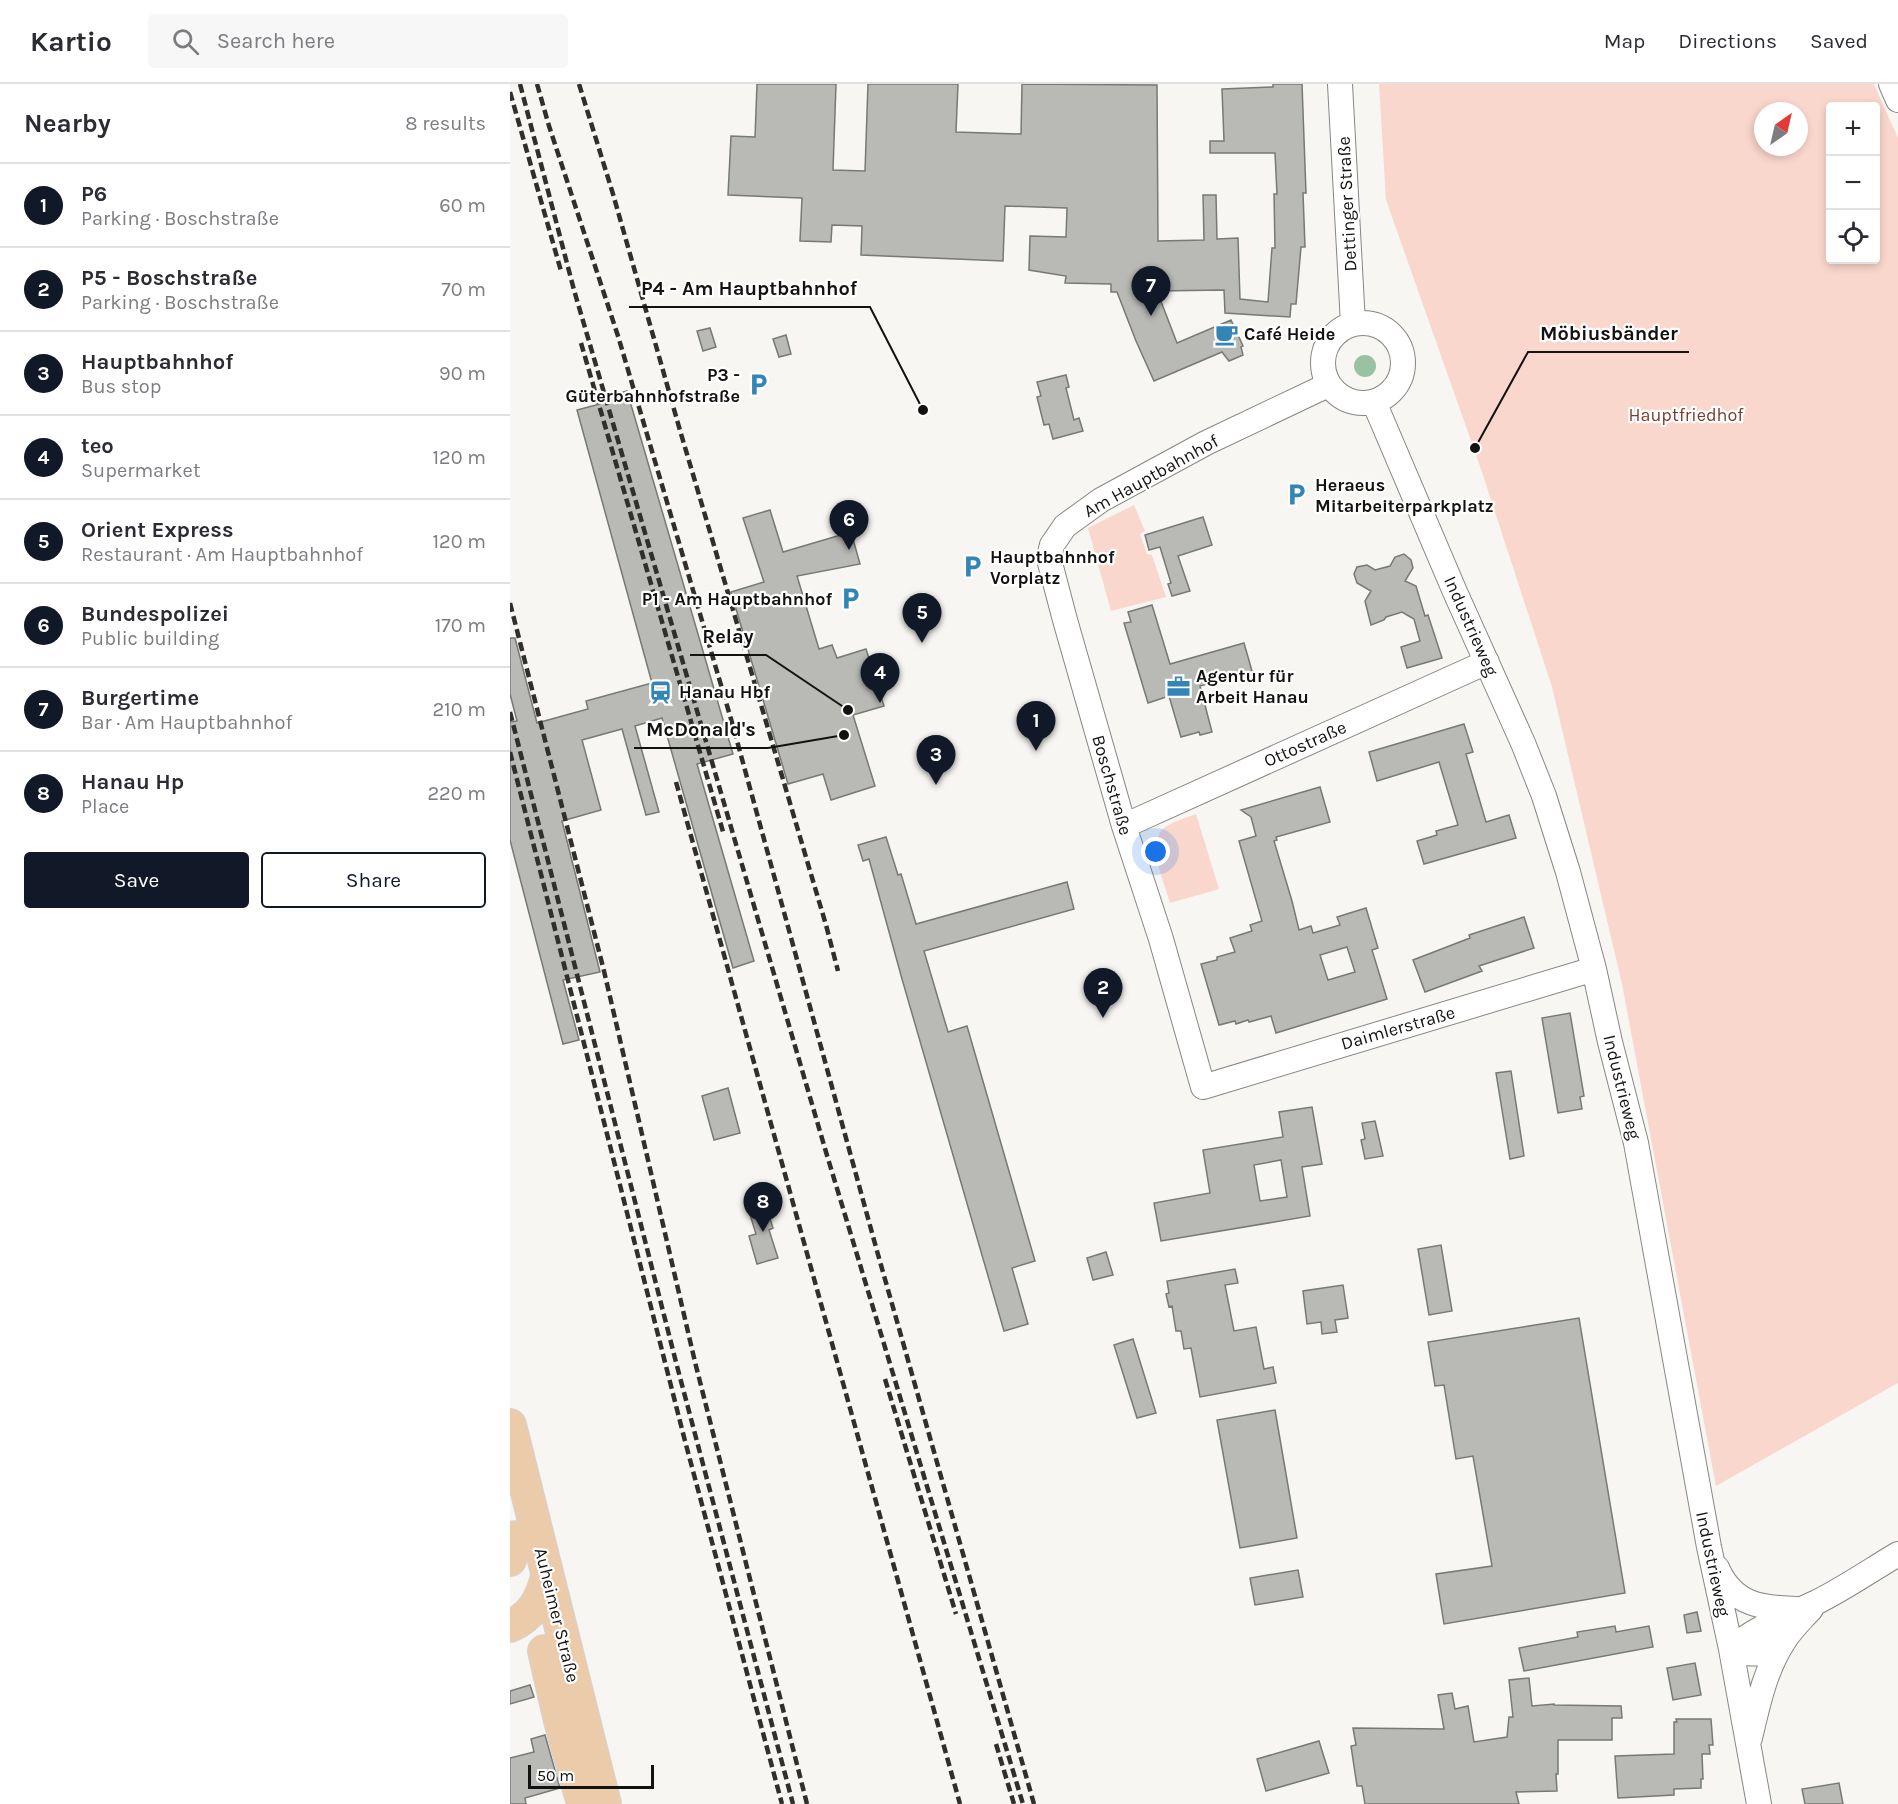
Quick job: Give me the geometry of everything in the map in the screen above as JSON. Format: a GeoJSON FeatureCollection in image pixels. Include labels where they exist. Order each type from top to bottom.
{"type":"FeatureCollection","features":[{"type":"Feature","properties":{"kind":"main road","name":"Auheimer Straße"},"geometry":{"type":"LineString","coordinates":[[510,1425],[605,1804]]}},
{"type":"Feature","properties":{"kind":"main road","name":"Auheimer Straße"},"geometry":{"type":"LineString","coordinates":[[512,1537],[518,1614],[550,1675],[582,1804]]}},
{"type":"Feature","properties":{"kind":"main road"},"geometry":{"type":"LineString","coordinates":[[518,1614],[543,1594],[547,1577]]}},
{"type":"Feature","properties":{"kind":"main road"},"geometry":{"type":"LineString","coordinates":[[518,1614],[552,1618],[560,1627]]}},
{"type":"Feature","properties":{"kind":"main road"},"geometry":{"type":"LineString","coordinates":[[510,1641],[528,1649],[550,1675]]}},
{"type":"Feature","properties":{"kind":"street","name":"Dettinger Straße"},"geometry":{"type":"LineString","coordinates":[[1341,84],[1353,324]]}},
{"type":"Feature","properties":{"kind":"street"},"geometry":{"type":"LineString","coordinates":[[1891,84],[1898,100]]}},
{"type":"Feature","properties":{"kind":"street"},"geometry":{"type":"LineString","coordinates":[[1364,322],[1374,324],[1389,332],[1398,343],[1403,356],[1403,372],[1396,386],[1389,395],[1374,402],[1355,403],[1340,397],[1328,385],[1324,374],[1322,362],[1325,348],[1333,336],[1344,327],[1353,324],[1364,322]]}},
{"type":"Feature","properties":{"kind":"street","name":"Am Hauptbahnhof"},"geometry":{"type":"LineString","coordinates":[[1065,621],[1050,563],[1052,545],[1065,526],[1101,500],[1197,448],[1328,385]]}},
{"type":"Feature","properties":{"kind":"street","name":"Industrieweg"},"geometry":{"type":"LineString","coordinates":[[1374,402],[1523,743],[1544,796],[1569,872],[1636,1143],[1708,1547],[1731,1649],[1759,1804]]}},
{"type":"Feature","properties":{"kind":"street","name":"Boschstraße"},"geometry":{"type":"LineString","coordinates":[[1065,621],[1203,1087]]}},
{"type":"Feature","properties":{"kind":"street","name":"Ottostraße"},"geometry":{"type":"LineString","coordinates":[[1124,826],[1487,662]]}},
{"type":"Feature","properties":{"kind":"street","name":"Daimlerstraße"},"geometry":{"type":"LineString","coordinates":[[1203,1087],[1594,969]]}},
{"type":"Feature","properties":{"kind":"street"},"geometry":{"type":"LineString","coordinates":[[1708,1547],[1720,1575],[1739,1598],[1761,1607],[1808,1605]]}},
{"type":"Feature","properties":{"kind":"street"},"geometry":{"type":"LineString","coordinates":[[1784,1641],[1759,1654],[1745,1654],[1731,1649],[1742,1638],[1808,1605],[1898,1554]]}},
{"type":"Feature","properties":{"kind":"street"},"geometry":{"type":"LineString","coordinates":[[1748,1749],[1765,1682],[1774,1658],[1808,1605]]}},
{"type":"Feature","properties":{"kind":"green space","name":"Hauptfriedhof"},"geometry":{"type":"Polygon","coordinates":[[[1379,84],[1874,84],[1898,138],[1898,1383],[1716,1486],[1622,984],[1552,687],[1481,469],[1386,200],[1379,84]]]}},
{"type":"Feature","properties":{"kind":"green space"},"geometry":{"type":"Polygon","coordinates":[[[1134,505],[1145,531],[1140,534],[1147,554],[1152,555],[1166,597],[1111,611],[1088,528],[1134,505]]]}},
{"type":"Feature","properties":{"kind":"green space"},"geometry":{"type":"Polygon","coordinates":[[[1196,814],[1219,889],[1170,903],[1158,865],[1156,845],[1158,837],[1169,825],[1196,814]]]}},
{"type":"Feature","properties":{"kind":"shaded area"},"geometry":{"type":"Polygon","coordinates":[[[1365,355],[1373,358],[1376,366],[1373,374],[1365,377],[1357,374],[1354,366],[1357,358],[1365,355]]]}},
{"type":"Feature","properties":{"kind":"building"},"geometry":{"type":"Polygon","coordinates":[[[757,84],[836,84],[833,170],[865,171],[868,84],[958,84],[956,132],[1021,134],[1022,84],[1157,85],[1158,241],[1204,240],[1203,195],[1216,195],[1217,239],[1238,238],[1240,299],[1268,302],[1272,248],[1275,248],[1274,194],[1277,194],[1275,153],[1210,153],[1210,141],[1224,141],[1222,89],[1273,87],[1273,84],[1302,84],[1306,193],[1303,193],[1305,247],[1301,247],[1296,304],[1291,304],[1290,317],[1225,313],[1224,290],[1157,291],[1177,343],[1231,320],[1243,346],[1241,347],[1243,355],[1229,361],[1222,352],[1154,381],[1117,292],[1111,292],[1111,284],[1065,283],[1066,276],[1029,270],[1030,236],[1066,237],[1067,208],[1005,206],[1003,261],[861,255],[862,226],[832,225],[831,242],[800,241],[802,198],[728,195],[731,136],[755,137],[757,84]]]}},
{"type":"Feature","properties":{"kind":"building"},"geometry":{"type":"Polygon","coordinates":[[[710,328],[716,347],[703,351],[697,331],[710,328]]]}},
{"type":"Feature","properties":{"kind":"building"},"geometry":{"type":"Polygon","coordinates":[[[786,335],[791,354],[779,357],[773,339],[786,335]]]}},
{"type":"Feature","properties":{"kind":"building"},"geometry":{"type":"Polygon","coordinates":[[[1066,375],[1069,387],[1066,388],[1074,420],[1079,418],[1083,431],[1053,439],[1049,424],[1044,425],[1037,397],[1041,396],[1037,382],[1066,375]]]}},
{"type":"Feature","properties":{"kind":"building"},"geometry":{"type":"Polygon","coordinates":[[[627,391],[733,754],[697,764],[754,961],[733,968],[662,718],[635,726],[659,812],[646,815],[622,729],[582,740],[601,810],[562,821],[600,972],[563,980],[579,1040],[563,1044],[510,840],[510,722],[517,721],[510,694],[510,638],[515,638],[537,723],[588,709],[586,701],[652,683],[577,410],[611,401],[610,396],[627,391]]]}},
{"type":"Feature","properties":{"kind":"building"},"geometry":{"type":"Polygon","coordinates":[[[770,510],[783,552],[851,532],[860,564],[797,576],[819,649],[832,645],[837,658],[866,649],[884,706],[853,715],[875,786],[831,800],[823,774],[788,784],[731,592],[764,582],[743,518],[770,510]]]}},
{"type":"Feature","properties":{"kind":"building"},"geometry":{"type":"Polygon","coordinates":[[[1203,517],[1212,545],[1178,556],[1190,591],[1172,596],[1168,584],[1171,583],[1160,547],[1149,550],[1145,535],[1203,517]]]}},
{"type":"Feature","properties":{"kind":"building"},"geometry":{"type":"Polygon","coordinates":[[[1404,554],[1411,560],[1413,568],[1405,581],[1416,586],[1442,658],[1407,668],[1401,647],[1420,641],[1414,619],[1402,612],[1371,625],[1365,601],[1371,591],[1357,583],[1354,574],[1357,567],[1367,565],[1375,570],[1390,566],[1395,557],[1404,554]]]}},
{"type":"Feature","properties":{"kind":"building"},"geometry":{"type":"Polygon","coordinates":[[[1152,605],[1170,664],[1244,643],[1252,671],[1200,686],[1212,732],[1200,735],[1199,732],[1181,737],[1169,696],[1148,703],[1124,623],[1131,622],[1128,612],[1152,605]]]}},
{"type":"Feature","properties":{"kind":"building"},"geometry":{"type":"Polygon","coordinates":[[[1464,724],[1473,752],[1466,754],[1486,822],[1509,815],[1516,838],[1424,864],[1417,841],[1437,835],[1436,831],[1458,825],[1439,762],[1377,781],[1369,752],[1464,724]]]}},
{"type":"Feature","properties":{"kind":"building"},"geometry":{"type":"Polygon","coordinates":[[[1320,787],[1330,822],[1276,837],[1277,840],[1274,841],[1299,930],[1311,926],[1313,933],[1340,925],[1337,917],[1366,908],[1378,948],[1372,950],[1387,999],[1276,1033],[1271,1016],[1249,1022],[1248,1020],[1236,1024],[1235,1021],[1219,1025],[1201,964],[1235,952],[1230,938],[1252,931],[1250,925],[1262,921],[1239,841],[1256,836],[1251,817],[1241,810],[1320,787]],[[1347,947],[1320,955],[1328,980],[1355,972],[1347,947]]]}},
{"type":"Feature","properties":{"kind":"building"},"geometry":{"type":"Polygon","coordinates":[[[886,837],[898,875],[901,874],[916,924],[1067,882],[1074,909],[924,951],[948,1032],[967,1026],[1035,1261],[1012,1268],[1028,1324],[1004,1331],[869,859],[863,861],[858,845],[886,837]]]}},
{"type":"Feature","properties":{"kind":"building"},"geometry":{"type":"Polygon","coordinates":[[[1524,917],[1534,948],[1479,966],[1482,971],[1425,992],[1413,960],[1470,938],[1469,935],[1524,917]]]}},
{"type":"Feature","properties":{"kind":"building"},"geometry":{"type":"Polygon","coordinates":[[[1570,1013],[1584,1096],[1580,1097],[1582,1109],[1558,1113],[1542,1018],[1570,1013]]]}},
{"type":"Feature","properties":{"kind":"building"},"geometry":{"type":"Polygon","coordinates":[[[1511,1071],[1524,1156],[1510,1159],[1496,1073],[1511,1071]]]}},
{"type":"Feature","properties":{"kind":"building"},"geometry":{"type":"Polygon","coordinates":[[[728,1088],[740,1133],[714,1140],[702,1096],[728,1088]]]}},
{"type":"Feature","properties":{"kind":"building"},"geometry":{"type":"Polygon","coordinates":[[[1312,1107],[1322,1164],[1302,1167],[1310,1216],[1161,1241],[1154,1203],[1210,1193],[1203,1150],[1283,1137],[1279,1112],[1312,1107]],[[1281,1160],[1254,1165],[1260,1201],[1287,1197],[1281,1160]]]}},
{"type":"Feature","properties":{"kind":"building"},"geometry":{"type":"Polygon","coordinates":[[[1375,1121],[1383,1156],[1365,1159],[1361,1140],[1365,1139],[1362,1123],[1375,1121]]]}},
{"type":"Feature","properties":{"kind":"building"},"geometry":{"type":"Polygon","coordinates":[[[764,1199],[773,1228],[769,1230],[778,1258],[757,1264],[749,1236],[756,1234],[747,1205],[764,1199]]]}},
{"type":"Feature","properties":{"kind":"building"},"geometry":{"type":"Polygon","coordinates":[[[1441,1245],[1452,1311],[1429,1315],[1418,1249],[1441,1245]]]}},
{"type":"Feature","properties":{"kind":"building"},"geometry":{"type":"Polygon","coordinates":[[[1106,1252],[1113,1275],[1093,1280],[1087,1258],[1106,1252]]]}},
{"type":"Feature","properties":{"kind":"building"},"geometry":{"type":"Polygon","coordinates":[[[1235,1269],[1238,1283],[1225,1285],[1234,1331],[1256,1327],[1264,1369],[1273,1367],[1276,1383],[1200,1397],[1191,1348],[1184,1349],[1181,1331],[1176,1331],[1172,1306],[1169,1307],[1166,1294],[1169,1293],[1167,1281],[1235,1269]]]}},
{"type":"Feature","properties":{"kind":"building"},"geometry":{"type":"Polygon","coordinates":[[[1343,1285],[1348,1318],[1335,1320],[1337,1332],[1322,1334],[1321,1322],[1307,1324],[1303,1291],[1343,1285]]]}},
{"type":"Feature","properties":{"kind":"building"},"geometry":{"type":"Polygon","coordinates":[[[1579,1318],[1625,1593],[1444,1624],[1436,1574],[1492,1566],[1473,1456],[1456,1459],[1444,1385],[1435,1386],[1428,1342],[1579,1318]]]}},
{"type":"Feature","properties":{"kind":"building"},"geometry":{"type":"Polygon","coordinates":[[[1133,1339],[1156,1413],[1137,1418],[1114,1345],[1133,1339]]]}},
{"type":"Feature","properties":{"kind":"building"},"geometry":{"type":"Polygon","coordinates":[[[1275,1410],[1297,1538],[1240,1548],[1217,1420],[1275,1410]]]}},
{"type":"Feature","properties":{"kind":"building"},"geometry":{"type":"Polygon","coordinates":[[[1298,1570],[1303,1597],[1255,1605],[1250,1578],[1298,1570]]]}},
{"type":"Feature","properties":{"kind":"building"},"geometry":{"type":"Polygon","coordinates":[[[1697,1612],[1701,1631],[1687,1633],[1684,1615],[1697,1612]]]}},
{"type":"Feature","properties":{"kind":"building"},"geometry":{"type":"Polygon","coordinates":[[[1615,1626],[1616,1632],[1649,1626],[1653,1647],[1524,1671],[1519,1648],[1578,1637],[1577,1632],[1615,1626]]]}},
{"type":"Feature","properties":{"kind":"building"},"geometry":{"type":"Polygon","coordinates":[[[1695,1663],[1701,1695],[1673,1700],[1667,1668],[1695,1663]]]}},
{"type":"Feature","properties":{"kind":"building"},"geometry":{"type":"Polygon","coordinates":[[[1529,1678],[1532,1706],[1554,1704],[1621,1706],[1622,1718],[1612,1718],[1612,1740],[1558,1740],[1557,1791],[1516,1792],[1519,1804],[1365,1804],[1362,1786],[1357,1786],[1351,1746],[1356,1745],[1353,1728],[1444,1729],[1438,1695],[1452,1693],[1455,1709],[1468,1706],[1474,1742],[1507,1737],[1509,1717],[1513,1717],[1509,1680],[1529,1678]]]}},
{"type":"Feature","properties":{"kind":"building"},"geometry":{"type":"Polygon","coordinates":[[[530,1685],[534,1697],[510,1704],[510,1691],[530,1685]]]}},
{"type":"Feature","properties":{"kind":"building"},"geometry":{"type":"Polygon","coordinates":[[[1676,1719],[1711,1719],[1713,1745],[1709,1745],[1710,1754],[1702,1754],[1701,1788],[1674,1789],[1674,1795],[1618,1798],[1615,1756],[1674,1754],[1674,1722],[1677,1722],[1676,1719]]]}},
{"type":"Feature","properties":{"kind":"building"},"geometry":{"type":"Polygon","coordinates":[[[545,1735],[560,1788],[525,1798],[526,1804],[510,1804],[510,1758],[534,1752],[531,1739],[545,1735]]]}},
{"type":"Feature","properties":{"kind":"building"},"geometry":{"type":"Polygon","coordinates":[[[1319,1741],[1329,1773],[1266,1791],[1257,1759],[1319,1741]]]}},
{"type":"Feature","properties":{"kind":"building"},"geometry":{"type":"Polygon","coordinates":[[[1839,1783],[1843,1804],[1805,1804],[1802,1789],[1839,1783]]]}},
{"type":"Feature","properties":{"kind":"railway"},"geometry":{"type":"LineString","coordinates":[[520,84],[574,290],[826,1152],[1023,1804]]}},
{"type":"Feature","properties":{"kind":"railway"},"geometry":{"type":"LineString","coordinates":[[537,84],[618,336],[731,719],[877,1251],[1034,1804]]}},
{"type":"Feature","properties":{"kind":"railway"},"geometry":{"type":"LineString","coordinates":[[579,84],[613,194],[838,971]]}},
{"type":"Feature","properties":{"kind":"railway"},"geometry":{"type":"LineString","coordinates":[[510,92],[561,271]]}},
{"type":"Feature","properties":{"kind":"railway"},"geometry":{"type":"LineString","coordinates":[[581,343],[724,835]]}},
{"type":"Feature","properties":{"kind":"railway"},"geometry":{"type":"LineString","coordinates":[[510,603],[604,971],[695,1362],[807,1804]]}},
{"type":"Feature","properties":{"kind":"railway"},"geometry":{"type":"LineString","coordinates":[[510,712],[677,1366],[793,1804]]}},
{"type":"Feature","properties":{"kind":"railway"},"geometry":{"type":"LineString","coordinates":[[510,752],[685,1441],[782,1804]]}},
{"type":"Feature","properties":{"kind":"railway"},"geometry":{"type":"LineString","coordinates":[[676,782],[960,1804]]}},
{"type":"Feature","properties":{"kind":"railway"},"geometry":{"type":"LineString","coordinates":[[885,1379],[956,1614]]}},
{"type":"Feature","properties":{"kind":"railway"},"geometry":{"type":"LineString","coordinates":[[996,1744],[1014,1804]]}},
{"type":"Feature","properties":{"kind":"place","name":"Burgertime"},"geometry":{"type":"Point","coordinates":[1151,316]}},
{"type":"Feature","properties":{"kind":"place","name":"Café Heide"},"geometry":{"type":"Point","coordinates":[1226,334]}},
{"type":"Feature","properties":{"kind":"place","name":"P3 - Güterbahnhofstraße"},"geometry":{"type":"Point","coordinates":[758,385]}},
{"type":"Feature","properties":{"kind":"place","name":"P4 - Am Hauptbahnhof"},"geometry":{"type":"Point","coordinates":[923,410]}},
{"type":"Feature","properties":{"kind":"place","name":"Möbiusbänder"},"geometry":{"type":"Point","coordinates":[1475,448]}},
{"type":"Feature","properties":{"kind":"place","name":"Heraeus Mitarbeiterparkplatz"},"geometry":{"type":"Point","coordinates":[1297,495]}},
{"type":"Feature","properties":{"kind":"place","name":"Bundespolizei"},"geometry":{"type":"Point","coordinates":[849,550]}},
{"type":"Feature","properties":{"kind":"place","name":"Hauptbahnhof Vorplatz"},"geometry":{"type":"Point","coordinates":[972,567]}},
{"type":"Feature","properties":{"kind":"place","name":"P1 - Am Hauptbahnhof"},"geometry":{"type":"Point","coordinates":[850,599]}},
{"type":"Feature","properties":{"kind":"place","name":"Orient Express"},"geometry":{"type":"Point","coordinates":[922,643]}},
{"type":"Feature","properties":{"kind":"place","name":"Agentur für Arbeit Hanau"},"geometry":{"type":"Point","coordinates":[1178,686]}},
{"type":"Feature","properties":{"kind":"place","name":"Hanau Hbf"},"geometry":{"type":"Point","coordinates":[661,692]}},
{"type":"Feature","properties":{"kind":"place","name":"teo"},"geometry":{"type":"Point","coordinates":[880,703]}},
{"type":"Feature","properties":{"kind":"place","name":"Relay"},"geometry":{"type":"Point","coordinates":[848,710]}},
{"type":"Feature","properties":{"kind":"place","name":"McDonald's"},"geometry":{"type":"Point","coordinates":[844,735]}},
{"type":"Feature","properties":{"kind":"place","name":"P6"},"geometry":{"type":"Point","coordinates":[1036,751]}},
{"type":"Feature","properties":{"kind":"place","name":"Hauptbahnhof"},"geometry":{"type":"Point","coordinates":[936,785]}},
{"type":"Feature","properties":{"kind":"place","name":"P5 - Boschstraße"},"geometry":{"type":"Point","coordinates":[1103,1018]}},
{"type":"Feature","properties":{"kind":"place","name":"Hanau Hp"},"geometry":{"type":"Point","coordinates":[763,1232]}}]}
